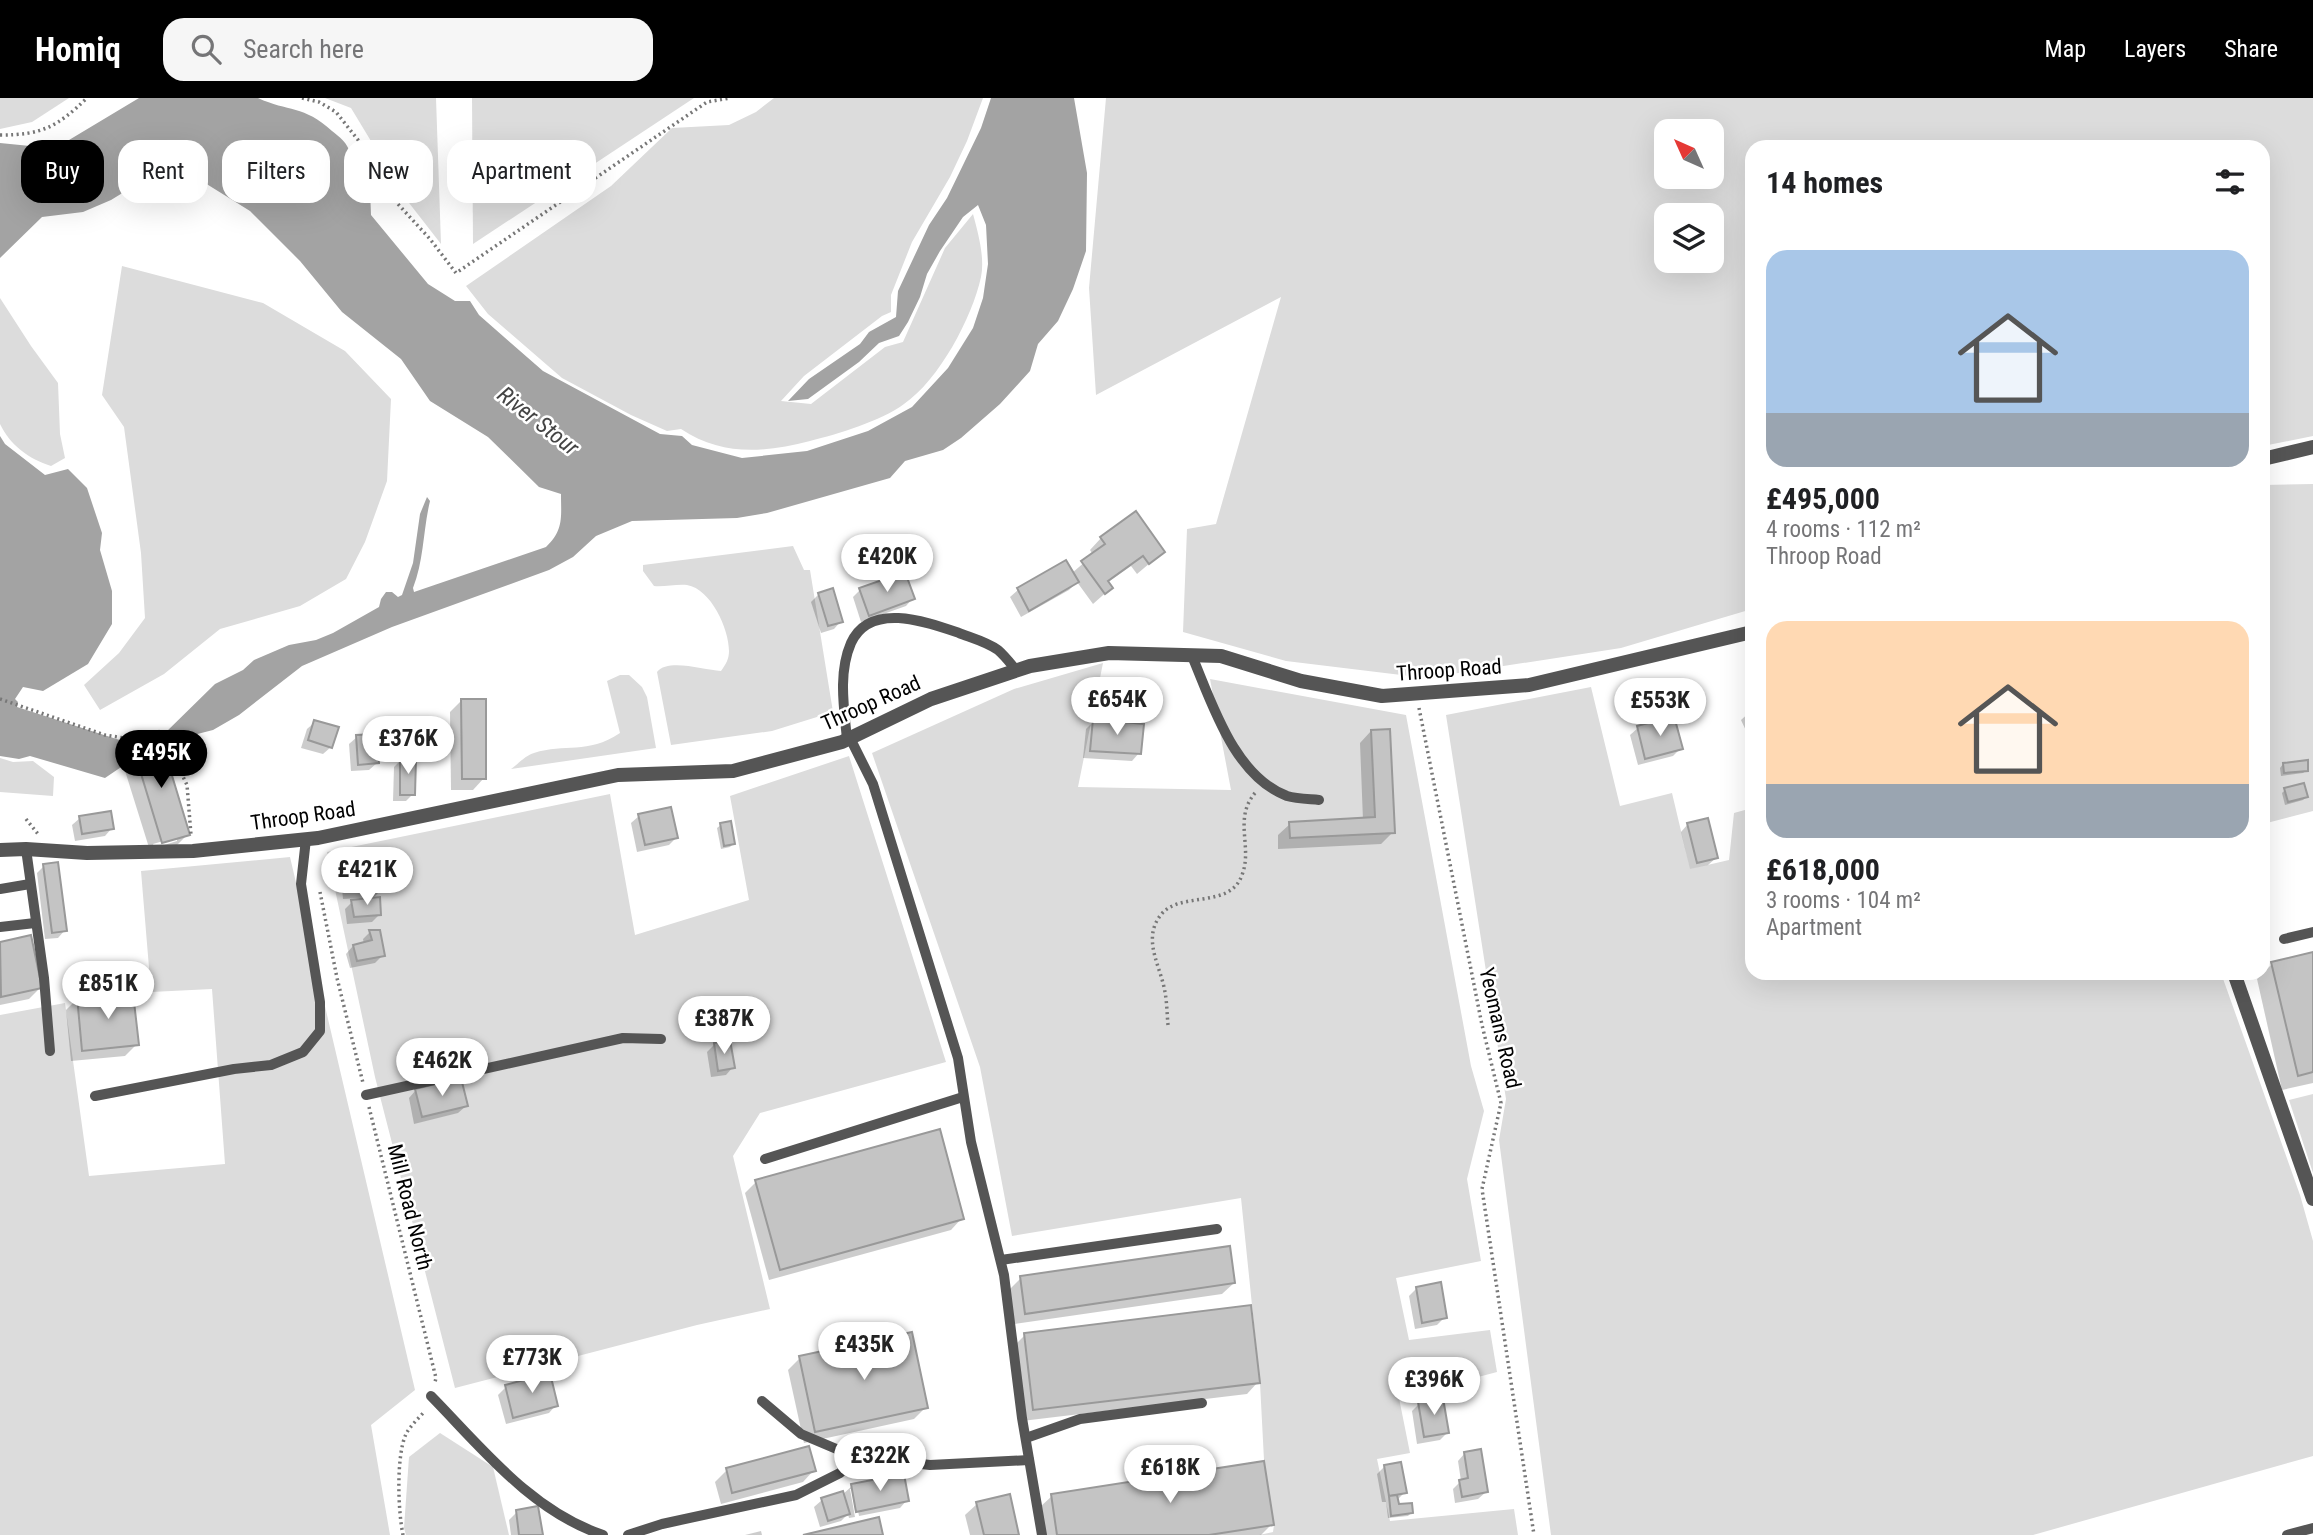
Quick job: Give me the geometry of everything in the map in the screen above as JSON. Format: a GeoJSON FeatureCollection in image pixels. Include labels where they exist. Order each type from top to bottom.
{"type":"FeatureCollection","features":[{"type":"Feature","properties":{"kind":"street"},"geometry":{"type":"LineString","coordinates":[[2270,457],[2313,447]]}},
{"type":"Feature","properties":{"kind":"street","name":"Throop Road"},"geometry":{"type":"LineString","coordinates":[[0,850],[87,853],[193,851],[306,839],[618,775],[733,772],[849,739],[931,699],[1016,670],[1109,653],[1221,656],[1301,681],[1382,696],[1529,685],[1745,634]]}},
{"type":"Feature","properties":{"kind":"street"},"geometry":{"type":"LineString","coordinates":[[2236,980],[2313,1199]]}},
{"type":"Feature","properties":{"kind":"lane"},"geometry":{"type":"LineString","coordinates":[[1016,670],[990,646],[938,626],[915,619],[899,618],[874,623],[858,633],[845,667],[843,694],[849,739],[873,784],[958,1058],[971,1142],[1001,1260],[1042,1535]]}},
{"type":"Feature","properties":{"kind":"lane"},"geometry":{"type":"LineString","coordinates":[[1192,656],[1213,710],[1248,768],[1264,784],[1288,796],[1319,800]]}},
{"type":"Feature","properties":{"kind":"lane"},"geometry":{"type":"LineString","coordinates":[[95,1096],[234,1069],[271,1065],[303,1052],[320,1031],[320,1002],[302,884],[306,839]]}},
{"type":"Feature","properties":{"kind":"lane"},"geometry":{"type":"LineString","coordinates":[[26,849],[44,978],[50,1051]]}},
{"type":"Feature","properties":{"kind":"lane"},"geometry":{"type":"LineString","coordinates":[[0,889],[30,884]]}},
{"type":"Feature","properties":{"kind":"lane"},"geometry":{"type":"LineString","coordinates":[[0,927],[35,923]]}},
{"type":"Feature","properties":{"kind":"lane"},"geometry":{"type":"LineString","coordinates":[[2284,939],[2313,932]]}},
{"type":"Feature","properties":{"kind":"lane"},"geometry":{"type":"LineString","coordinates":[[366,1095],[624,1038],[661,1039]]}},
{"type":"Feature","properties":{"kind":"lane"},"geometry":{"type":"LineString","coordinates":[[765,1159],[963,1097]]}},
{"type":"Feature","properties":{"kind":"lane"},"geometry":{"type":"LineString","coordinates":[[1001,1260],[1217,1229]]}},
{"type":"Feature","properties":{"kind":"lane"},"geometry":{"type":"LineString","coordinates":[[431,1396],[525,1492],[583,1528],[603,1535]]}},
{"type":"Feature","properties":{"kind":"lane"},"geometry":{"type":"LineString","coordinates":[[762,1401],[800,1434],[857,1456],[930,1465],[1029,1460]]}},
{"type":"Feature","properties":{"kind":"lane"},"geometry":{"type":"LineString","coordinates":[[1026,1438],[1080,1419],[1202,1404]]}},
{"type":"Feature","properties":{"kind":"lane"},"geometry":{"type":"LineString","coordinates":[[628,1535],[662,1524],[796,1495],[840,1473],[857,1456]]}},
{"type":"Feature","properties":{"kind":"lane"},"geometry":{"type":"LineString","coordinates":[[2287,1535],[2313,1528]]}},
{"type":"Feature","properties":{"kind":"path"},"geometry":{"type":"LineString","coordinates":[[0,135],[24,135],[52,127],[69,116],[87,98]]}},
{"type":"Feature","properties":{"kind":"path"},"geometry":{"type":"LineString","coordinates":[[302,98],[319,102],[336,112],[362,145],[397,203],[456,273],[708,102],[730,98]]}},
{"type":"Feature","properties":{"kind":"path","name":"Yeomans Road"},"geometry":{"type":"LineString","coordinates":[[1416,694],[1482,1025],[1501,1104],[1482,1189],[1534,1535]]}},
{"type":"Feature","properties":{"kind":"path"},"geometry":{"type":"LineString","coordinates":[[0,698],[105,735],[130,739],[161,731],[187,785],[193,851]]}},
{"type":"Feature","properties":{"kind":"path"},"geometry":{"type":"LineString","coordinates":[[1168,1025],[1165,991],[1151,938],[1154,924],[1170,906],[1226,894],[1238,884],[1245,861],[1245,807],[1264,784]]}},
{"type":"Feature","properties":{"kind":"path","name":"Mill Road North"},"geometry":{"type":"LineString","coordinates":[[318,887],[337,978],[436,1378],[428,1407],[407,1433],[401,1457],[399,1516],[403,1535]]}},
{"type":"Feature","properties":{"kind":"shaded area"},"geometry":{"type":"Polygon","coordinates":[[[0,98],[69,98],[32,122],[0,129],[0,98]]]}},
{"type":"Feature","properties":{"kind":"shaded area"},"geometry":{"type":"Polygon","coordinates":[[[325,98],[436,98],[441,244],[409,203],[433,203],[433,140],[370,140],[351,108],[325,98]]]}},
{"type":"Feature","properties":{"kind":"shaded area"},"geometry":{"type":"Polygon","coordinates":[[[472,98],[694,98],[596,163],[596,140],[472,140],[472,98]]]}},
{"type":"Feature","properties":{"kind":"shaded area"},"geometry":{"type":"Polygon","coordinates":[[[774,98],[983,98],[950,177],[912,242],[891,295],[891,312],[882,316],[804,376],[781,401],[811,404],[885,347],[903,342],[945,248],[973,214],[982,269],[977,293],[952,347],[930,380],[904,404],[872,421],[833,435],[776,448],[743,450],[712,444],[681,429],[667,431],[562,378],[488,314],[466,286],[586,203],[596,203],[596,196],[611,186],[672,128],[729,125],[756,112],[774,98]]]}},
{"type":"Feature","properties":{"kind":"shaded area"},"geometry":{"type":"Polygon","coordinates":[[[1106,98],[2313,98],[2313,436],[2270,445],[2270,140],[1745,140],[1745,611],[1621,648],[1426,678],[1286,661],[1183,632],[1187,529],[1216,524],[1281,297],[1096,395],[1089,288],[1106,98]]]}},
{"type":"Feature","properties":{"kind":"shaded area"},"geometry":{"type":"Polygon","coordinates":[[[473,203],[535,203],[473,244],[473,203]]]}},
{"type":"Feature","properties":{"kind":"shaded area"},"geometry":{"type":"Polygon","coordinates":[[[122,266],[263,303],[345,351],[391,399],[387,481],[365,542],[346,579],[300,606],[220,629],[164,674],[100,710],[84,685],[119,653],[145,618],[141,553],[124,427],[102,395],[122,266]]]}},
{"type":"Feature","properties":{"kind":"shaded area"},"geometry":{"type":"Polygon","coordinates":[[[0,298],[58,383],[60,434],[65,458],[51,466],[21,450],[0,424],[0,298]]]}},
{"type":"Feature","properties":{"kind":"shaded area"},"geometry":{"type":"Polygon","coordinates":[[[2313,484],[2313,811],[2270,822],[2270,485],[2313,484]]]}},
{"type":"Feature","properties":{"kind":"shaded area"},"geometry":{"type":"Polygon","coordinates":[[[793,546],[804,570],[810,570],[833,712],[772,731],[671,745],[657,672],[662,668],[678,665],[721,671],[728,657],[728,642],[717,611],[704,594],[687,585],[654,586],[643,571],[643,565],[793,546]]]}},
{"type":"Feature","properties":{"kind":"shaded area"},"geometry":{"type":"Polygon","coordinates":[[[1103,663],[1078,787],[1231,790],[1210,679],[1406,715],[1471,1066],[1484,1111],[1467,1179],[1481,1261],[1396,1278],[1409,1340],[1490,1330],[1497,1372],[1399,1398],[1410,1453],[1377,1459],[1390,1521],[1514,1509],[1518,1535],[1259,1535],[1273,1532],[1274,1525],[1264,1460],[1260,1383],[1241,1198],[1012,1236],[980,1067],[872,753],[1014,689],[1103,663]]]}},
{"type":"Feature","properties":{"kind":"shaded area"},"geometry":{"type":"Polygon","coordinates":[[[620,675],[629,675],[642,687],[647,697],[656,748],[511,769],[534,753],[597,744],[620,733],[607,681],[620,675]]]}},
{"type":"Feature","properties":{"kind":"shaded area"},"geometry":{"type":"Polygon","coordinates":[[[1591,687],[1620,806],[1672,793],[1690,869],[1729,860],[1734,813],[1745,810],[1745,980],[2223,980],[2300,1195],[2313,1241],[2313,1456],[2033,1535],[1551,1535],[1499,1140],[1506,1099],[1446,715],[1591,687]]]}},
{"type":"Feature","properties":{"kind":"shaded area"},"geometry":{"type":"Polygon","coordinates":[[[849,756],[946,1062],[760,1113],[733,1156],[770,1309],[697,1325],[455,1388],[375,1077],[327,852],[610,794],[635,935],[749,900],[730,796],[849,756]]]}},
{"type":"Feature","properties":{"kind":"shaded area"},"geometry":{"type":"Polygon","coordinates":[[[0,758],[13,762],[33,761],[54,777],[53,796],[0,792],[0,758]]]}},
{"type":"Feature","properties":{"kind":"shaded area"},"geometry":{"type":"Polygon","coordinates":[[[290,857],[415,1390],[371,1425],[390,1535],[0,1535],[0,1015],[65,1003],[89,1176],[225,1164],[212,989],[151,992],[141,871],[290,857]]]}},
{"type":"Feature","properties":{"kind":"shaded area"},"geometry":{"type":"Polygon","coordinates":[[[2313,1094],[2313,1173],[2289,1100],[2313,1094]]]}},
{"type":"Feature","properties":{"kind":"shaded area"},"geometry":{"type":"Polygon","coordinates":[[[440,1433],[493,1467],[509,1535],[406,1535],[404,1528],[409,1457],[440,1433]]]}},
{"type":"Feature","properties":{"kind":"water","name":"River Stour"},"geometry":{"type":"Polygon","coordinates":[[[139,98],[258,98],[313,117],[344,142],[344,203],[371,203],[371,215],[428,284],[455,301],[470,301],[479,315],[543,371],[660,434],[682,436],[692,445],[742,458],[807,451],[868,431],[912,407],[948,368],[973,328],[983,298],[988,264],[986,225],[978,205],[963,217],[940,251],[899,336],[879,343],[859,362],[808,399],[788,401],[809,379],[860,344],[869,332],[896,317],[898,291],[929,225],[947,198],[981,128],[991,98],[1074,98],[1087,173],[1086,251],[1073,289],[1058,321],[1038,344],[1030,371],[1000,404],[943,450],[905,461],[890,478],[767,513],[737,518],[632,521],[596,536],[573,557],[549,570],[392,627],[302,666],[239,715],[213,730],[166,742],[163,735],[215,684],[243,670],[254,660],[289,645],[316,640],[333,633],[379,607],[386,592],[392,592],[398,597],[402,595],[413,563],[420,514],[427,497],[430,501],[414,592],[546,547],[559,529],[561,494],[539,487],[488,437],[430,401],[401,359],[342,312],[300,261],[250,211],[237,203],[330,203],[330,140],[222,140],[222,194],[208,185],[208,140],[118,140],[118,196],[104,203],[104,140],[69,140],[139,98]]]}},
{"type":"Feature","properties":{"kind":"water"},"geometry":{"type":"Polygon","coordinates":[[[0,143],[21,145],[21,203],[104,203],[83,212],[42,217],[0,258],[0,143]]]}},
{"type":"Feature","properties":{"kind":"water"},"geometry":{"type":"Polygon","coordinates":[[[0,436],[5,444],[45,475],[68,469],[87,488],[102,533],[100,550],[112,591],[112,624],[88,664],[43,691],[23,687],[15,699],[18,702],[17,707],[132,744],[136,757],[105,778],[30,756],[19,759],[0,756],[0,436]]]}},
{"type":"Feature","properties":{"kind":"building"},"geometry":{"type":"Polygon","coordinates":[[[1136,511],[1165,552],[1149,564],[1143,556],[1108,581],[1113,588],[1105,594],[1081,561],[1105,544],[1100,537],[1136,511]]]}},
{"type":"Feature","properties":{"kind":"building"},"geometry":{"type":"Polygon","coordinates":[[[1066,560],[1079,582],[1029,611],[1017,588],[1066,560]]]}},
{"type":"Feature","properties":{"kind":"building"},"geometry":{"type":"Polygon","coordinates":[[[905,572],[915,599],[869,616],[859,588],[905,572]]]}},
{"type":"Feature","properties":{"kind":"building"},"geometry":{"type":"Polygon","coordinates":[[[833,588],[843,622],[828,626],[818,593],[833,588]]]}},
{"type":"Feature","properties":{"kind":"building"},"geometry":{"type":"Polygon","coordinates":[[[461,699],[486,699],[486,779],[462,779],[461,699]]]}},
{"type":"Feature","properties":{"kind":"building"},"geometry":{"type":"Polygon","coordinates":[[[1674,716],[1683,749],[1645,759],[1637,726],[1674,716]]]}},
{"type":"Feature","properties":{"kind":"building"},"geometry":{"type":"Polygon","coordinates":[[[1093,719],[1144,724],[1141,754],[1090,751],[1093,719]]]}},
{"type":"Feature","properties":{"kind":"building"},"geometry":{"type":"Polygon","coordinates":[[[314,720],[339,727],[332,748],[308,740],[314,720]]]}},
{"type":"Feature","properties":{"kind":"building"},"geometry":{"type":"Polygon","coordinates":[[[1390,729],[1395,833],[1290,838],[1289,822],[1375,817],[1371,730],[1390,729]]]}},
{"type":"Feature","properties":{"kind":"building"},"geometry":{"type":"Polygon","coordinates":[[[377,734],[379,763],[358,765],[356,735],[377,734]]]}},
{"type":"Feature","properties":{"kind":"building"},"geometry":{"type":"Polygon","coordinates":[[[160,736],[190,835],[162,843],[132,744],[160,736]]]}},
{"type":"Feature","properties":{"kind":"building"},"geometry":{"type":"Polygon","coordinates":[[[400,758],[416,758],[415,795],[400,795],[400,758]]]}},
{"type":"Feature","properties":{"kind":"building"},"geometry":{"type":"Polygon","coordinates":[[[2308,760],[2308,771],[2284,773],[2283,763],[2308,760]]]}},
{"type":"Feature","properties":{"kind":"building"},"geometry":{"type":"Polygon","coordinates":[[[2304,783],[2308,797],[2288,802],[2284,788],[2304,783]]]}},
{"type":"Feature","properties":{"kind":"building"},"geometry":{"type":"Polygon","coordinates":[[[671,807],[678,838],[645,845],[638,814],[671,807]]]}},
{"type":"Feature","properties":{"kind":"building"},"geometry":{"type":"Polygon","coordinates":[[[111,811],[114,829],[82,834],[79,816],[111,811]]]}},
{"type":"Feature","properties":{"kind":"building"},"geometry":{"type":"Polygon","coordinates":[[[1708,818],[1718,858],[1697,863],[1687,823],[1708,818]]]}},
{"type":"Feature","properties":{"kind":"building"},"geometry":{"type":"Polygon","coordinates":[[[731,821],[735,844],[724,846],[720,823],[731,821]]]}},
{"type":"Feature","properties":{"kind":"building"},"geometry":{"type":"Polygon","coordinates":[[[58,862],[67,931],[52,933],[43,864],[58,862]]]}},
{"type":"Feature","properties":{"kind":"building"},"geometry":{"type":"Polygon","coordinates":[[[380,864],[383,890],[350,892],[348,868],[380,864]]]}},
{"type":"Feature","properties":{"kind":"building"},"geometry":{"type":"Polygon","coordinates":[[[380,897],[381,915],[354,917],[351,900],[380,897]]]}},
{"type":"Feature","properties":{"kind":"building"},"geometry":{"type":"Polygon","coordinates":[[[369,930],[380,930],[385,956],[357,961],[353,945],[372,940],[369,930]]]}},
{"type":"Feature","properties":{"kind":"building"},"geometry":{"type":"Polygon","coordinates":[[[31,935],[42,988],[1,997],[0,942],[31,935]]]}},
{"type":"Feature","properties":{"kind":"building"},"geometry":{"type":"Polygon","coordinates":[[[2313,952],[2313,1072],[2298,1076],[2271,962],[2313,952]]]}},
{"type":"Feature","properties":{"kind":"building"},"geometry":{"type":"Polygon","coordinates":[[[133,993],[139,1045],[82,1051],[77,996],[133,993]]]}},
{"type":"Feature","properties":{"kind":"building"},"geometry":{"type":"Polygon","coordinates":[[[730,1040],[735,1068],[718,1071],[714,1043],[730,1040]]]}},
{"type":"Feature","properties":{"kind":"building"},"geometry":{"type":"Polygon","coordinates":[[[461,1078],[468,1106],[422,1117],[415,1089],[461,1078]]]}},
{"type":"Feature","properties":{"kind":"building"},"geometry":{"type":"Polygon","coordinates":[[[940,1129],[964,1219],[780,1270],[755,1180],[940,1129]]]}},
{"type":"Feature","properties":{"kind":"building"},"geometry":{"type":"Polygon","coordinates":[[[1230,1246],[1235,1283],[1025,1314],[1020,1276],[1230,1246]]]}},
{"type":"Feature","properties":{"kind":"building"},"geometry":{"type":"Polygon","coordinates":[[[1441,1282],[1447,1318],[1422,1323],[1416,1287],[1441,1282]]]}},
{"type":"Feature","properties":{"kind":"building"},"geometry":{"type":"Polygon","coordinates":[[[1251,1305],[1260,1383],[1033,1410],[1024,1333],[1251,1305]]]}},
{"type":"Feature","properties":{"kind":"building"},"geometry":{"type":"Polygon","coordinates":[[[912,1332],[928,1408],[815,1432],[799,1356],[912,1332]]]}},
{"type":"Feature","properties":{"kind":"building"},"geometry":{"type":"Polygon","coordinates":[[[550,1373],[558,1406],[513,1418],[505,1385],[550,1373]]]}},
{"type":"Feature","properties":{"kind":"building"},"geometry":{"type":"Polygon","coordinates":[[[1443,1398],[1449,1433],[1424,1437],[1418,1402],[1443,1398]]]}},
{"type":"Feature","properties":{"kind":"building"},"geometry":{"type":"Polygon","coordinates":[[[809,1446],[816,1471],[732,1493],[726,1468],[809,1446]]]}},
{"type":"Feature","properties":{"kind":"building"},"geometry":{"type":"Polygon","coordinates":[[[1481,1449],[1488,1492],[1462,1497],[1459,1480],[1468,1478],[1464,1452],[1481,1449]]]}},
{"type":"Feature","properties":{"kind":"building"},"geometry":{"type":"Polygon","coordinates":[[[1264,1461],[1274,1525],[1209,1535],[1057,1535],[1051,1494],[1264,1461]]]}},
{"type":"Feature","properties":{"kind":"building"},"geometry":{"type":"Polygon","coordinates":[[[1401,1462],[1407,1493],[1389,1496],[1384,1465],[1401,1462]]]}},
{"type":"Feature","properties":{"kind":"building"},"geometry":{"type":"Polygon","coordinates":[[[904,1474],[909,1501],[856,1512],[851,1484],[904,1474]]]}},
{"type":"Feature","properties":{"kind":"building"},"geometry":{"type":"Polygon","coordinates":[[[843,1491],[850,1514],[828,1521],[821,1498],[843,1491]]]}},
{"type":"Feature","properties":{"kind":"building"},"geometry":{"type":"Polygon","coordinates":[[[1010,1494],[1019,1535],[984,1535],[976,1502],[1010,1494]]]}},
{"type":"Feature","properties":{"kind":"building"},"geometry":{"type":"Polygon","coordinates":[[[1397,1495],[1399,1504],[1412,1503],[1413,1513],[1391,1516],[1389,1496],[1397,1495]]]}},
{"type":"Feature","properties":{"kind":"building"},"geometry":{"type":"Polygon","coordinates":[[[538,1506],[543,1535],[519,1535],[516,1510],[538,1506]]]}},
{"type":"Feature","properties":{"kind":"building"},"geometry":{"type":"Polygon","coordinates":[[[879,1517],[883,1535],[803,1535],[879,1517]]]}}]}
